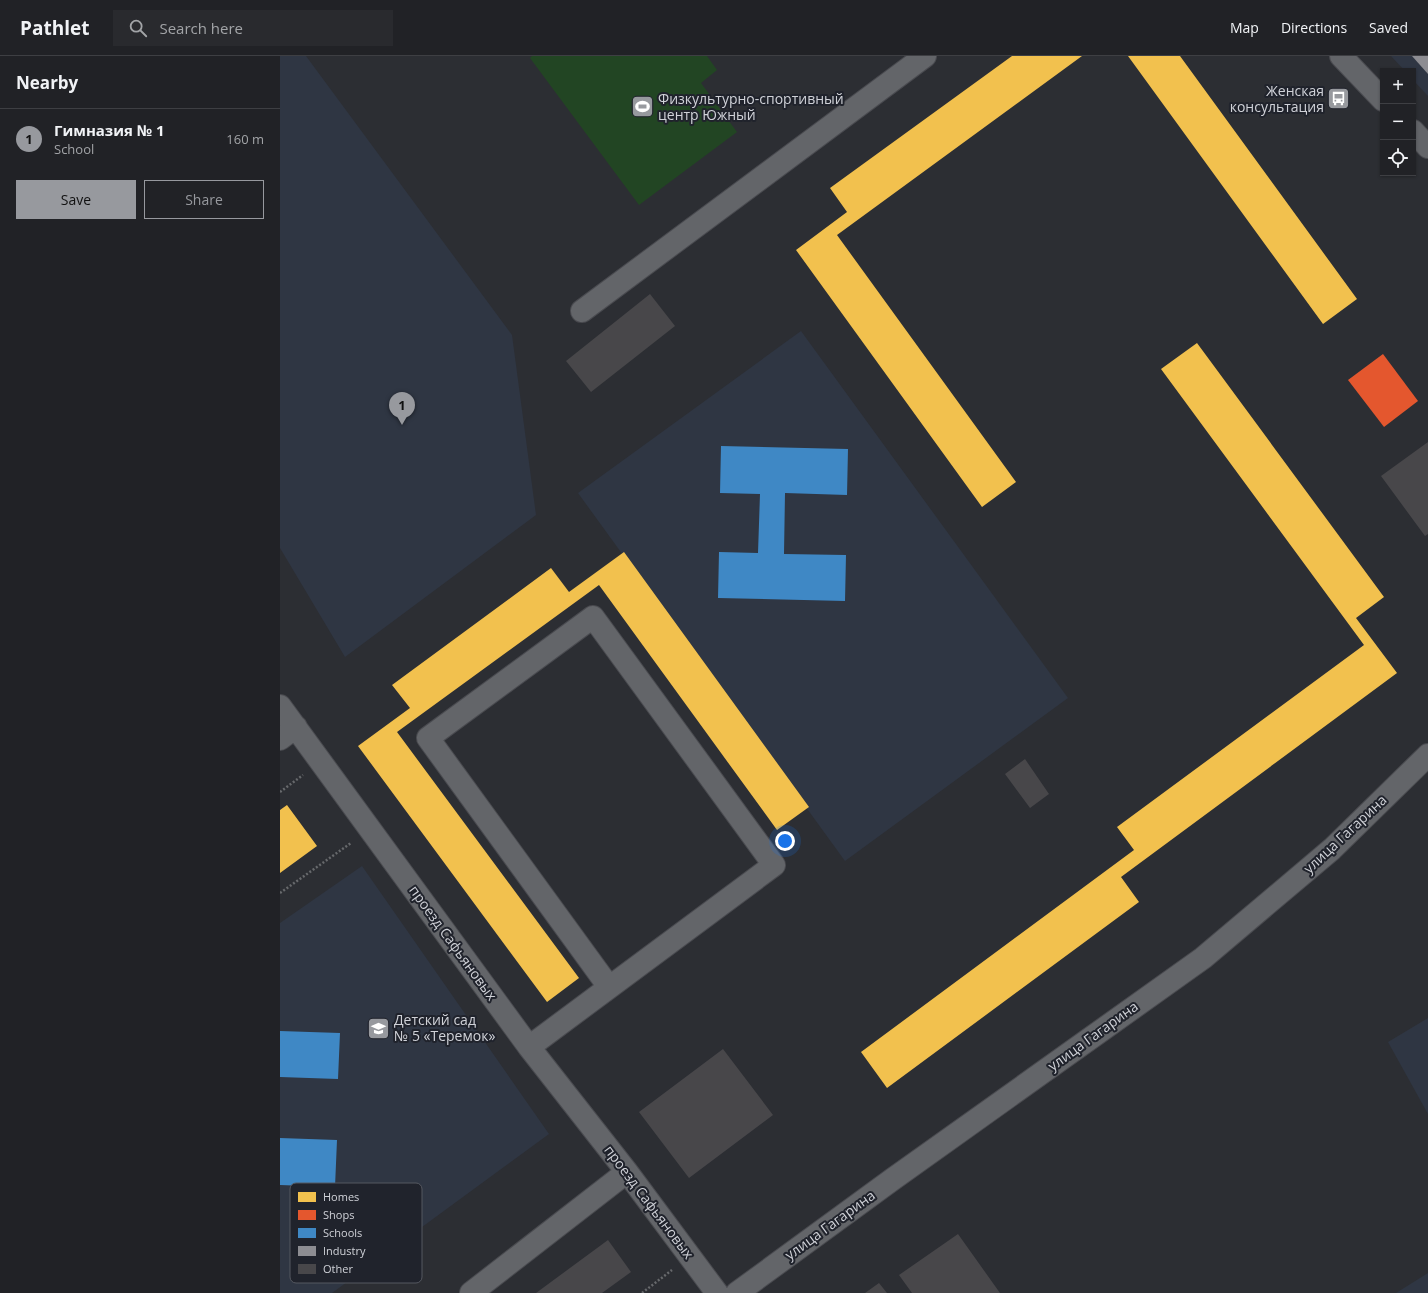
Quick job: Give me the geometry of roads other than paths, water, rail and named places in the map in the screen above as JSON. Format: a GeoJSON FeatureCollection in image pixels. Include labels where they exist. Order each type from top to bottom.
{"type":"FeatureCollection","features":[{"type":"Feature","properties":{"kind":"street"},"geometry":{"type":"LineString","coordinates":[[582,311],[925,56]]}},
{"type":"Feature","properties":{"kind":"street"},"geometry":{"type":"LineString","coordinates":[[1341,56],[1380,97]]}},
{"type":"Feature","properties":{"kind":"street"},"geometry":{"type":"LineString","coordinates":[[1416,135],[1428,147]]}},
{"type":"Feature","properties":{"kind":"street"},"geometry":{"type":"LineString","coordinates":[[528,1047],[774,865],[593,617],[428,738],[609,987]]}},
{"type":"Feature","properties":{"kind":"street","name":"проезд Сафьяновых"},"geometry":{"type":"LineString","coordinates":[[280,706],[288,733],[321,761],[528,1047],[627,1172],[717,1293]]}},
{"type":"Feature","properties":{"kind":"street","name":"улица Гагарина"},"geometry":{"type":"LineString","coordinates":[[737,1293],[899,1174],[1202,958],[1332,849],[1428,755]]}},
{"type":"Feature","properties":{"kind":"street"},"geometry":{"type":"LineString","coordinates":[[471,1293],[627,1172]]}},
{"type":"Feature","properties":{"kind":"place","name":"Женская консультация"},"geometry":{"type":"Point","coordinates":[1339,99]}},
{"type":"Feature","properties":{"kind":"place","name":"Физкультурно-спортивный центр Южный"},"geometry":{"type":"Point","coordinates":[643,107]}},
{"type":"Feature","properties":{"kind":"place","name":"Гимназия № 1"},"geometry":{"type":"Point","coordinates":[402,425]}},
{"type":"Feature","properties":{"kind":"place","name":"Детский сад № 5 «Теремок»"},"geometry":{"type":"Point","coordinates":[378,1028]}}]}
